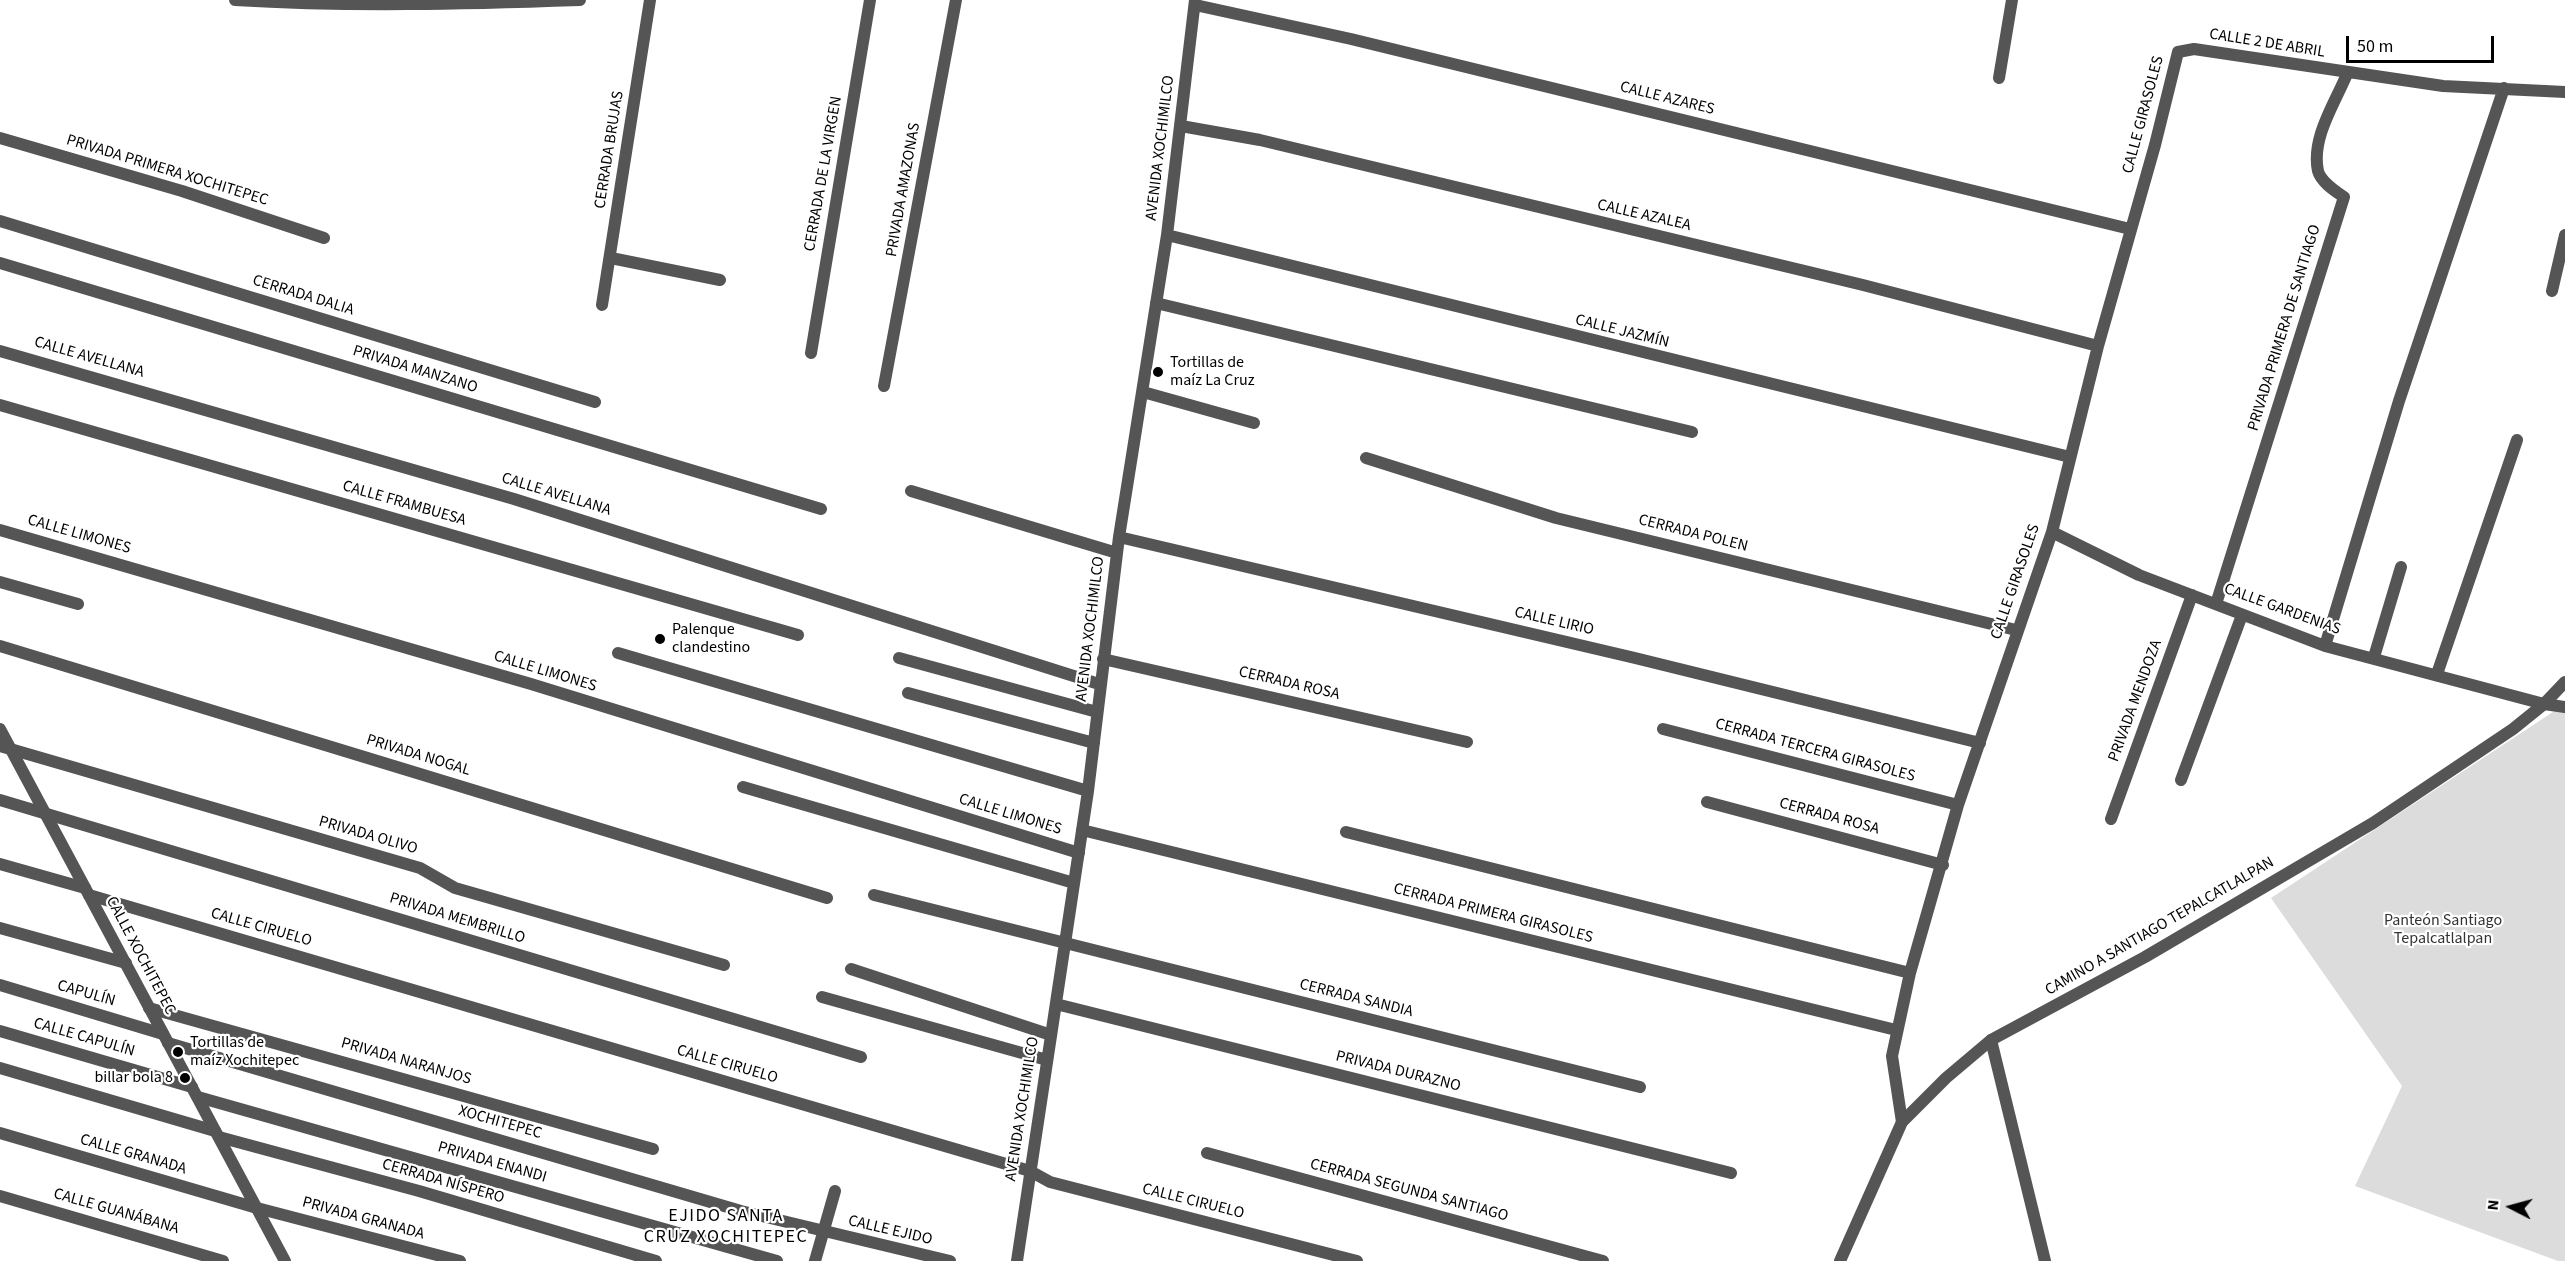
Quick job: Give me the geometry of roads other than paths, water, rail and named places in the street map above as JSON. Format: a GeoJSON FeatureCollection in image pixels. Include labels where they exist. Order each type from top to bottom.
{"type":"FeatureCollection","features":[{"type":"Feature","properties":{"kind":"street"},"geometry":{"type":"LineString","coordinates":[[235,0],[440,5],[580,0]]}},
{"type":"Feature","properties":{"kind":"street","name":"CERRADA BRUJAS"},"geometry":{"type":"LineString","coordinates":[[602,305],[650,0]]}},
{"type":"Feature","properties":{"kind":"street","name":"CERRADA DE LA VIRGEN"},"geometry":{"type":"LineString","coordinates":[[811,353],[870,0]]}},
{"type":"Feature","properties":{"kind":"street","name":"PRIVADA AMAZONAS"},"geometry":{"type":"LineString","coordinates":[[884,386],[956,0]]}},
{"type":"Feature","properties":{"kind":"street"},"geometry":{"type":"LineString","coordinates":[[1999,78],[2012,0]]}},
{"type":"Feature","properties":{"kind":"street","name":"AVENIDA XOCHIMILCO"},"geometry":{"type":"LineString","coordinates":[[1017,1261],[1088,791],[1099,684],[1119,537],[1167,235],[1195,2]]}},
{"type":"Feature","properties":{"kind":"street","name":"CALLE AZARES"},"geometry":{"type":"LineString","coordinates":[[1195,2],[2130,229]]}},
{"type":"Feature","properties":{"kind":"street","name":"CALLE 2 DE ABRIL"},"geometry":{"type":"LineString","coordinates":[[2178,52],[2194,49],[2347,74],[2444,86],[2565,92]]}},
{"type":"Feature","properties":{"kind":"street","name":"CALLE GIRASOLES"},"geometry":{"type":"LineString","coordinates":[[1902,1122],[1892,1056],[1910,973],[1943,865],[1958,806],[2016,630],[2052,532],[2098,346],[2130,229],[2156,146],[2178,52]]}},
{"type":"Feature","properties":{"kind":"street","name":"PRIVADA PRIMERA DE SANTIAGO"},"geometry":{"type":"LineString","coordinates":[[2216,604],[2344,197],[2329,187],[2318,172],[2318,141],[2347,74]]}},
{"type":"Feature","properties":{"kind":"street"},"geometry":{"type":"LineString","coordinates":[[2325,646],[2399,401],[2504,88]]}},
{"type":"Feature","properties":{"kind":"street","name":"CALLE AZALEA"},"geometry":{"type":"LineString","coordinates":[[1181,126],[1260,140],[1863,285],[2098,346]]}},
{"type":"Feature","properties":{"kind":"street","name":"PRIVADA PRIMERA XOCHITEPEC"},"geometry":{"type":"LineString","coordinates":[[0,138],[183,191],[324,238]]}},
{"type":"Feature","properties":{"kind":"street","name":"CERRADA DALIA"},"geometry":{"type":"LineString","coordinates":[[0,221],[596,402]]}},
{"type":"Feature","properties":{"kind":"street","name":"CALLE JAZMÍN"},"geometry":{"type":"LineString","coordinates":[[1167,235],[2070,458]]}},
{"type":"Feature","properties":{"kind":"street"},"geometry":{"type":"LineString","coordinates":[[2552,291],[2565,235]]}},
{"type":"Feature","properties":{"kind":"street"},"geometry":{"type":"LineString","coordinates":[[611,258],[720,280]]}},
{"type":"Feature","properties":{"kind":"street","name":"PRIVADA MANZANO"},"geometry":{"type":"LineString","coordinates":[[0,263],[821,509]]}},
{"type":"Feature","properties":{"kind":"street"},"geometry":{"type":"LineString","coordinates":[[1156,303],[1692,432]]}},
{"type":"Feature","properties":{"kind":"street","name":"CALLE AVELLANA"},"geometry":{"type":"LineString","coordinates":[[0,351],[514,499],[1099,684]]}},
{"type":"Feature","properties":{"kind":"street"},"geometry":{"type":"LineString","coordinates":[[1143,392],[1254,423]]}},
{"type":"Feature","properties":{"kind":"street","name":"CALLE FRAMBUESA"},"geometry":{"type":"LineString","coordinates":[[0,405],[798,634]]}},
{"type":"Feature","properties":{"kind":"street"},"geometry":{"type":"LineString","coordinates":[[2437,674],[2517,440]]}},
{"type":"Feature","properties":{"kind":"street","name":"CERRADA POLEN"},"geometry":{"type":"LineString","coordinates":[[1366,458],[1556,518],[2016,630]]}},
{"type":"Feature","properties":{"kind":"street"},"geometry":{"type":"LineString","coordinates":[[911,491],[1117,553]]}},
{"type":"Feature","properties":{"kind":"street","name":"CALLE LIMONES"},"geometry":{"type":"LineString","coordinates":[[0,530],[531,684],[1078,854]]}},
{"type":"Feature","properties":{"kind":"street","name":"CALLE GARDENIAS"},"geometry":{"type":"LineString","coordinates":[[2052,532],[2139,575],[2325,646],[2374,657],[2544,704],[2565,707]]}},
{"type":"Feature","properties":{"kind":"street","name":"CALLE LIRIO"},"geometry":{"type":"LineString","coordinates":[[1119,537],[1635,658],[1980,743]]}},
{"type":"Feature","properties":{"kind":"street"},"geometry":{"type":"LineString","coordinates":[[2374,657],[2402,567]]}},
{"type":"Feature","properties":{"kind":"street"},"geometry":{"type":"LineString","coordinates":[[0,582],[78,604]]}},
{"type":"Feature","properties":{"kind":"street","name":"PRIVADA MENDOZA"},"geometry":{"type":"LineString","coordinates":[[2111,819],[2192,595]]}},
{"type":"Feature","properties":{"kind":"street"},"geometry":{"type":"LineString","coordinates":[[2181,780],[2242,615]]}},
{"type":"Feature","properties":{"kind":"street","name":"PRIVADA NOGAL"},"geometry":{"type":"LineString","coordinates":[[0,646],[827,898]]}},
{"type":"Feature","properties":{"kind":"street"},"geometry":{"type":"LineString","coordinates":[[618,653],[1088,791]]}},
{"type":"Feature","properties":{"kind":"street"},"geometry":{"type":"LineString","coordinates":[[899,658],[1097,712]]}},
{"type":"Feature","properties":{"kind":"street","name":"CERRADA ROSA"},"geometry":{"type":"LineString","coordinates":[[1103,659],[1467,742]]}},
{"type":"Feature","properties":{"kind":"street","name":"CAMINO A SANTIAGO TEPALCATLALPAN"},"geometry":{"type":"LineString","coordinates":[[1840,1261],[1902,1122],[1946,1078],[1991,1040],[2145,957],[2373,824],[2513,729],[2544,704],[2565,682]]}},
{"type":"Feature","properties":{"kind":"street"},"geometry":{"type":"LineString","coordinates":[[908,693],[1094,743]]}},
{"type":"Feature","properties":{"kind":"street","name":"CALLE XOCHITEPEC"},"geometry":{"type":"LineString","coordinates":[[0,729],[5,748],[45,813],[285,1261]]}},
{"type":"Feature","properties":{"kind":"street","name":"CERRADA TERCERA GIRASOLES"},"geometry":{"type":"LineString","coordinates":[[1663,729],[1958,806]]}},
{"type":"Feature","properties":{"kind":"street","name":"PRIVADA OLIVO"},"geometry":{"type":"LineString","coordinates":[[5,748],[420,868],[456,888],[724,965]]}},
{"type":"Feature","properties":{"kind":"street"},"geometry":{"type":"LineString","coordinates":[[742,788],[1074,883]]}},
{"type":"Feature","properties":{"kind":"street","name":"PRIVADA MEMBRILLO"},"geometry":{"type":"LineString","coordinates":[[0,800],[861,1057]]}},
{"type":"Feature","properties":{"kind":"street","name":"CERRADA ROSA"},"geometry":{"type":"LineString","coordinates":[[1707,802],[1943,865]]}},
{"type":"Feature","properties":{"kind":"street","name":"CERRADA PRIMERA GIRASOLES"},"geometry":{"type":"LineString","coordinates":[[1082,830],[1896,1030]]}},
{"type":"Feature","properties":{"kind":"street"},"geometry":{"type":"LineString","coordinates":[[1346,832],[1910,973]]}},
{"type":"Feature","properties":{"kind":"street","name":"CALLE CIRUELO"},"geometry":{"type":"LineString","coordinates":[[0,864],[1030,1171],[1050,1182],[1358,1261]]}},
{"type":"Feature","properties":{"kind":"street","name":"CERRADA SANDIA"},"geometry":{"type":"LineString","coordinates":[[874,895],[1640,1087]]}},
{"type":"Feature","properties":{"kind":"street"},"geometry":{"type":"LineString","coordinates":[[0,928],[126,963]]}},
{"type":"Feature","properties":{"kind":"street"},"geometry":{"type":"LineString","coordinates":[[850,969],[1051,1035]]}},
{"type":"Feature","properties":{"kind":"street","name":"CAPULÍN"},"geometry":{"type":"LineString","coordinates":[[0,985],[166,1038]]}},
{"type":"Feature","properties":{"kind":"street"},"geometry":{"type":"LineString","coordinates":[[822,998],[1047,1060]]}},
{"type":"Feature","properties":{"kind":"street","name":"PRIVADA DURAZNO"},"geometry":{"type":"LineString","coordinates":[[1056,1004],[1731,1173]]}},
{"type":"Feature","properties":{"kind":"street","name":"PRIVADA NARANJOS"},"geometry":{"type":"LineString","coordinates":[[149,1008],[653,1149]]}},
{"type":"Feature","properties":{"kind":"street","name":"CALLE CAPULÍN"},"geometry":{"type":"LineString","coordinates":[[0,1031],[195,1092]]}},
{"type":"Feature","properties":{"kind":"street","name":"XOCHITEPEC"},"geometry":{"type":"LineString","coordinates":[[166,1038],[696,1198],[824,1232]]}},
{"type":"Feature","properties":{"kind":"street"},"geometry":{"type":"LineString","coordinates":[[1991,1040],[2044,1261]]}},
{"type":"Feature","properties":{"kind":"street","name":"CERRADA NÍSPERO"},"geometry":{"type":"LineString","coordinates":[[0,1068],[217,1134],[656,1261]]}},
{"type":"Feature","properties":{"kind":"street","name":"PRIVADA ENANDI"},"geometry":{"type":"LineString","coordinates":[[195,1092],[777,1261]]}},
{"type":"Feature","properties":{"kind":"street","name":"CALLE GRANADA"},"geometry":{"type":"LineString","coordinates":[[0,1133],[257,1209]]}},
{"type":"Feature","properties":{"kind":"street","name":"CERRADA SEGUNDA SANTIAGO"},"geometry":{"type":"LineString","coordinates":[[1207,1153],[1603,1261]]}},
{"type":"Feature","properties":{"kind":"street","name":"CALLE EJIDO"},"geometry":{"type":"LineString","coordinates":[[815,1261],[835,1191]]}},
{"type":"Feature","properties":{"kind":"street","name":"CALLE GUANÁBANA"},"geometry":{"type":"LineString","coordinates":[[0,1196],[223,1261]]}},
{"type":"Feature","properties":{"kind":"street","name":"PRIVADA GRANADA"},"geometry":{"type":"LineString","coordinates":[[257,1209],[460,1261]]}},
{"type":"Feature","properties":{"kind":"street","name":"CALLE EJIDO"},"geometry":{"type":"LineString","coordinates":[[824,1232],[950,1261]]}},
{"type":"Feature","properties":{"kind":"place","name":"Tortillas de maíz La Cruz"},"geometry":{"type":"Point","coordinates":[1158,372]}},
{"type":"Feature","properties":{"kind":"place","name":"Palenque clandestino"},"geometry":{"type":"Point","coordinates":[660,639]}},
{"type":"Feature","properties":{"kind":"place","name":"Tortillas de maíz Xochitepec"},"geometry":{"type":"Point","coordinates":[178,1052]}},
{"type":"Feature","properties":{"kind":"place","name":"billar bola 8"},"geometry":{"type":"Point","coordinates":[185,1078]}},
{"type":"Feature","properties":{"kind":"district","name":"EJIDO SANTA CRUZ XOCHITEPEC"},"geometry":{"type":"Point","coordinates":[726,1227]}},
{"type":"Feature","properties":{"kind":"park label","name":"Panteón Santiago Tepalcatlalpan"},"geometry":{"type":"Point","coordinates":[2443,930]}}]}
